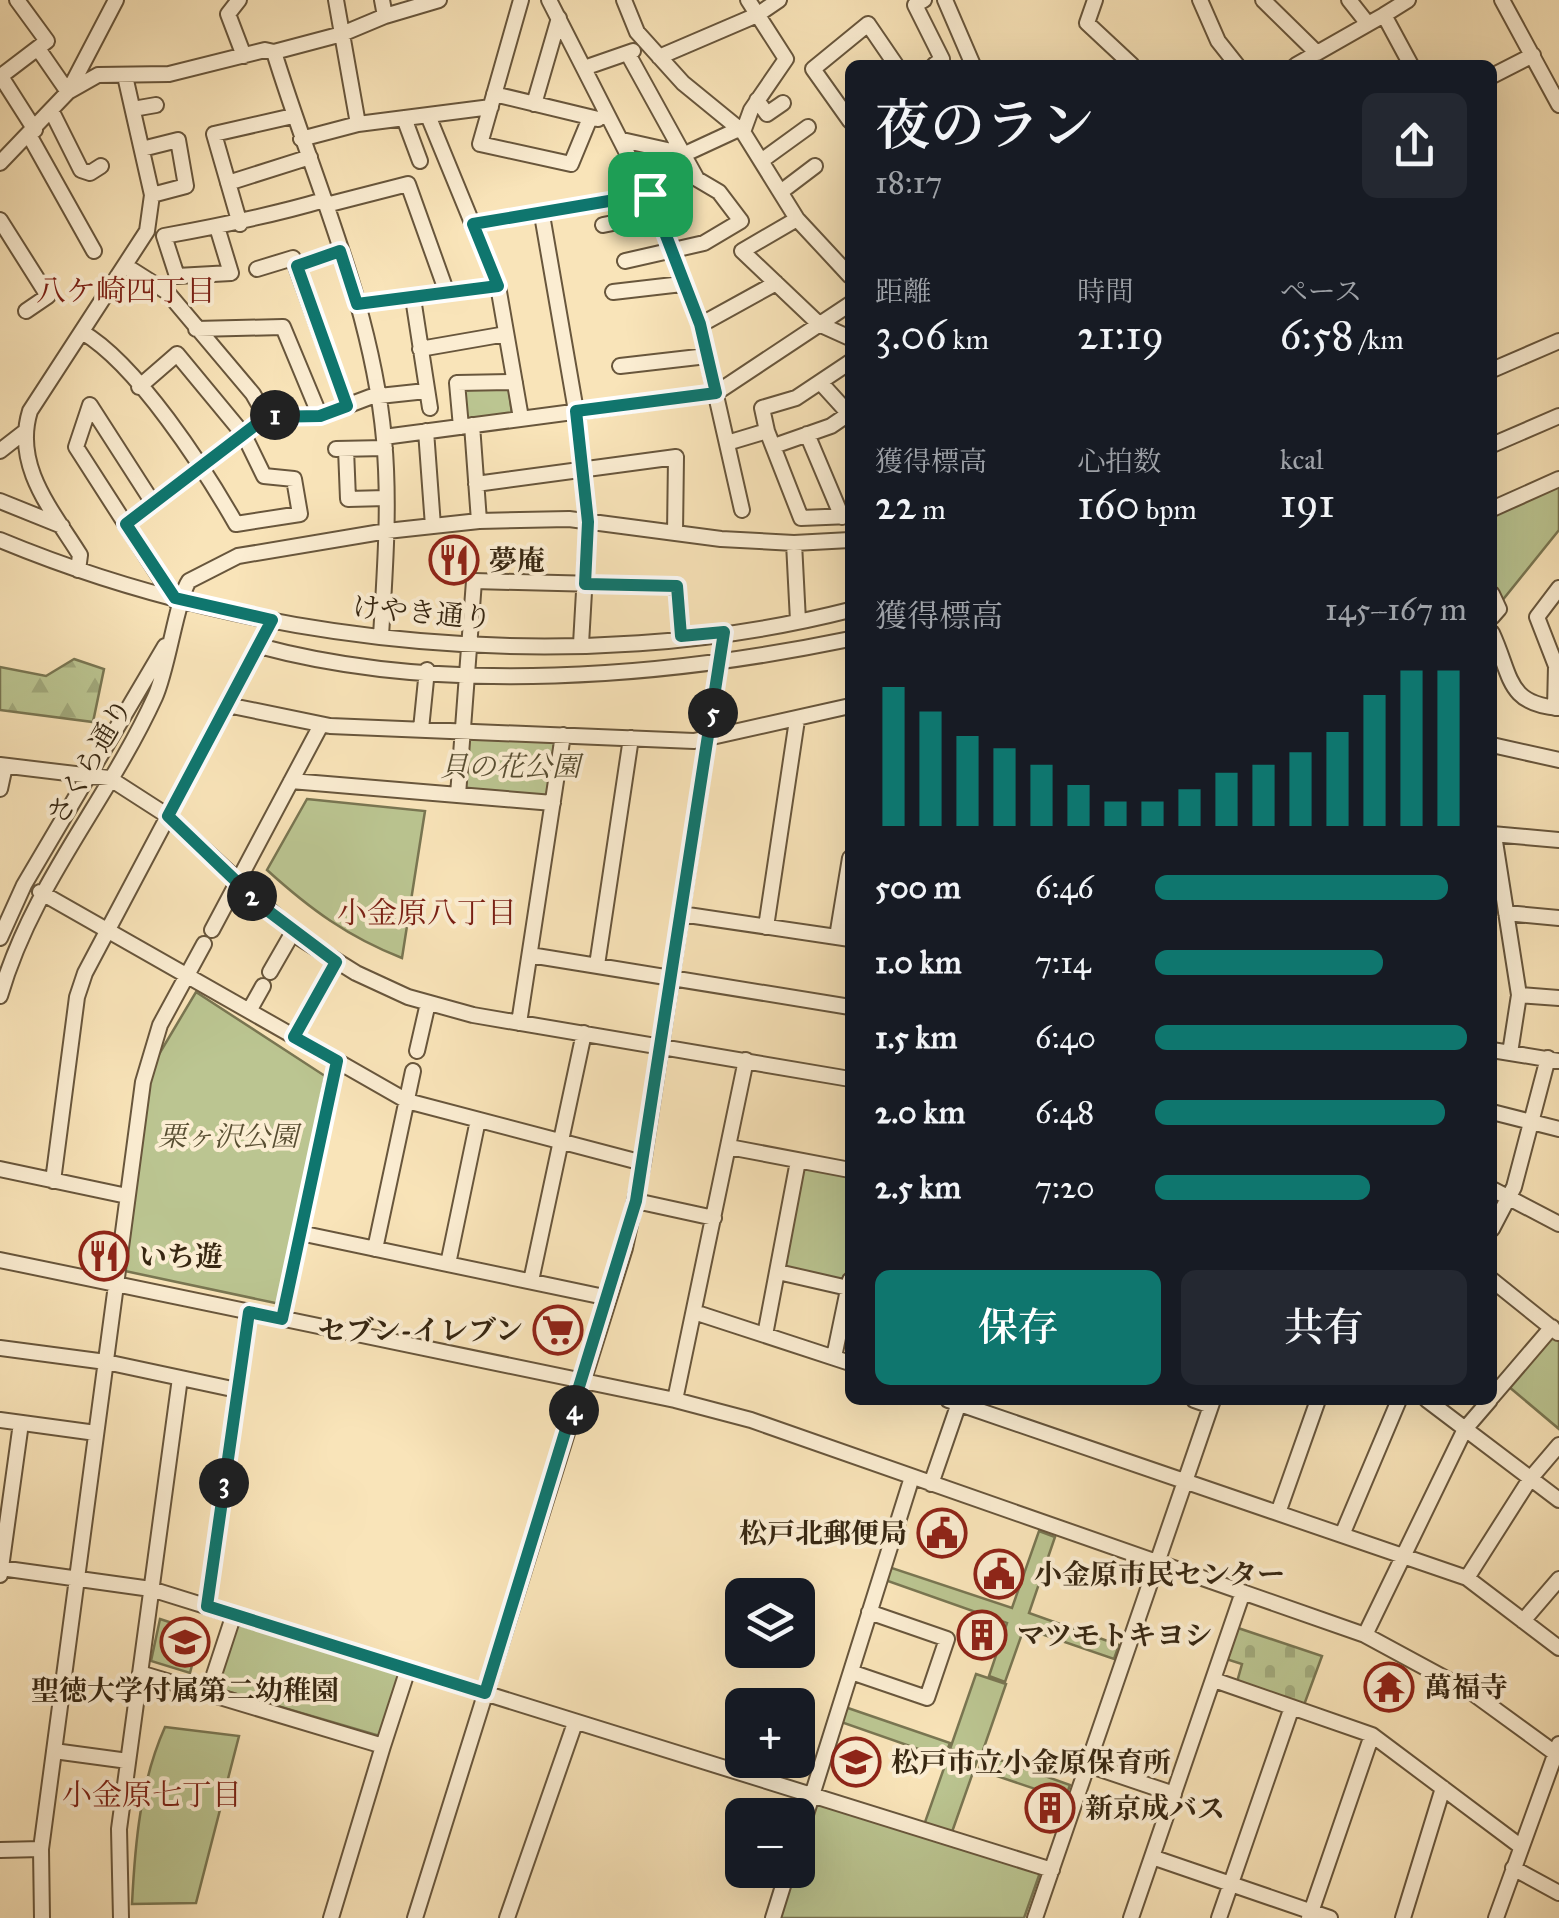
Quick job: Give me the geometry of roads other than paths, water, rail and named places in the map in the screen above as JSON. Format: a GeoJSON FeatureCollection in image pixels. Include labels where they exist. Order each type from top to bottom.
{"type":"FeatureCollection","features":[{"type":"Feature","properties":{"kind":"street"},"geometry":{"type":"LineString","coordinates":[[0,140],[5,158],[52,112],[68,92],[116,0]]}},
{"type":"Feature","properties":{"kind":"street"},"geometry":{"type":"LineString","coordinates":[[239,0],[228,14],[244,56]]}},
{"type":"Feature","properties":{"kind":"street"},"geometry":{"type":"LineString","coordinates":[[336,0],[358,124]]}},
{"type":"Feature","properties":{"kind":"street"},"geometry":{"type":"LineString","coordinates":[[68,92],[98,75],[169,74],[274,52],[342,34],[383,8],[439,0]]}},
{"type":"Feature","properties":{"kind":"street"},"geometry":{"type":"LineString","coordinates":[[521,0],[480,144],[571,164],[590,118]]}},
{"type":"Feature","properties":{"kind":"street"},"geometry":{"type":"LineString","coordinates":[[549,0],[650,194],[700,324],[742,510]]}},
{"type":"Feature","properties":{"kind":"street"},"geometry":{"type":"LineString","coordinates":[[624,0],[637,32],[659,58],[741,130],[798,219],[845,271]]}},
{"type":"Feature","properties":{"kind":"street"},"geometry":{"type":"LineString","coordinates":[[622,140],[685,154],[741,130],[786,58],[748,0]]}},
{"type":"Feature","properties":{"kind":"street"},"geometry":{"type":"LineString","coordinates":[[659,58],[757,15],[780,0]]}},
{"type":"Feature","properties":{"kind":"street"},"geometry":{"type":"LineString","coordinates":[[924,0],[915,4],[941,60]]}},
{"type":"Feature","properties":{"kind":"street"},"geometry":{"type":"LineString","coordinates":[[946,0],[971,60]]}},
{"type":"Feature","properties":{"kind":"street"},"geometry":{"type":"LineString","coordinates":[[1095,0],[1087,24],[1127,60]]}},
{"type":"Feature","properties":{"kind":"street"},"geometry":{"type":"LineString","coordinates":[[1200,0],[1218,42],[1233,60]]}},
{"type":"Feature","properties":{"kind":"street"},"geometry":{"type":"LineString","coordinates":[[1263,0],[1317,54]]}},
{"type":"Feature","properties":{"kind":"street"},"geometry":{"type":"LineString","coordinates":[[1350,0],[1368,24]]}},
{"type":"Feature","properties":{"kind":"street"},"geometry":{"type":"LineString","coordinates":[[1306,60],[1408,0]]}},
{"type":"Feature","properties":{"kind":"street"},"geometry":{"type":"LineString","coordinates":[[1502,0],[1559,105]]}},
{"type":"Feature","properties":{"kind":"street"},"geometry":{"type":"LineString","coordinates":[[21,1],[47,41],[0,75],[94,251]]}},
{"type":"Feature","properties":{"kind":"street"},"geometry":{"type":"LineString","coordinates":[[1384,15],[1408,60]]}},
{"type":"Feature","properties":{"kind":"street"},"geometry":{"type":"LineString","coordinates":[[534,104],[559,18]]}},
{"type":"Feature","properties":{"kind":"street"},"geometry":{"type":"LineString","coordinates":[[845,115],[813,69],[868,24],[893,60]]}},
{"type":"Feature","properties":{"kind":"street"},"geometry":{"type":"LineString","coordinates":[[584,68],[648,45]]}},
{"type":"Feature","properties":{"kind":"street"},"geometry":{"type":"LineString","coordinates":[[39,50],[68,92]]}},
{"type":"Feature","properties":{"kind":"street"},"geometry":{"type":"LineString","coordinates":[[274,52],[357,304],[377,397],[384,443],[387,531],[380,636]]}},
{"type":"Feature","properties":{"kind":"street"},"geometry":{"type":"LineString","coordinates":[[625,261],[704,244],[741,221],[720,192],[697,179],[628,54]]}},
{"type":"Feature","properties":{"kind":"street"},"geometry":{"type":"LineString","coordinates":[[1497,73],[1533,55]]}},
{"type":"Feature","properties":{"kind":"street"},"geometry":{"type":"LineString","coordinates":[[78,570],[80,555],[31,475],[23,432],[30,411],[147,231],[152,195],[125,76]]}},
{"type":"Feature","properties":{"kind":"street"},"geometry":{"type":"LineString","coordinates":[[302,139],[358,124],[429,118],[492,100],[534,104],[614,122]]}},
{"type":"Feature","properties":{"kind":"street"},"geometry":{"type":"LineString","coordinates":[[757,100],[768,114],[783,103]]}},
{"type":"Feature","properties":{"kind":"street"},"geometry":{"type":"LineString","coordinates":[[133,109],[156,105]]}},
{"type":"Feature","properties":{"kind":"street"},"geometry":{"type":"LineString","coordinates":[[52,112],[80,170],[90,173],[101,166]]}},
{"type":"Feature","properties":{"kind":"street"},"geometry":{"type":"LineString","coordinates":[[240,224],[214,134],[294,116]]}},
{"type":"Feature","properties":{"kind":"street"},"geometry":{"type":"LineString","coordinates":[[404,118],[420,161]]}},
{"type":"Feature","properties":{"kind":"street"},"geometry":{"type":"LineString","coordinates":[[429,118],[498,286],[520,418]]}},
{"type":"Feature","properties":{"kind":"street"},"geometry":{"type":"LineString","coordinates":[[761,161],[808,127]]}},
{"type":"Feature","properties":{"kind":"street"},"geometry":{"type":"LineString","coordinates":[[142,149],[178,140],[186,186],[152,195]]}},
{"type":"Feature","properties":{"kind":"street"},"geometry":{"type":"LineString","coordinates":[[228,184],[310,157]]}},
{"type":"Feature","properties":{"kind":"street"},"geometry":{"type":"LineString","coordinates":[[782,191],[814,166]]}},
{"type":"Feature","properties":{"kind":"street"},"geometry":{"type":"LineString","coordinates":[[217,226],[232,273],[177,276],[164,236],[217,226],[240,224],[408,184],[447,293]]}},
{"type":"Feature","properties":{"kind":"street"},"geometry":{"type":"LineString","coordinates":[[473,224],[650,194]]}},
{"type":"Feature","properties":{"kind":"street"},"geometry":{"type":"LineString","coordinates":[[542,214],[576,411],[588,522],[581,644]]}},
{"type":"Feature","properties":{"kind":"street"},"geometry":{"type":"LineString","coordinates":[[603,224],[658,214]]}},
{"type":"Feature","properties":{"kind":"street"},"geometry":{"type":"LineString","coordinates":[[798,219],[742,251],[819,324],[845,336]]}},
{"type":"Feature","properties":{"kind":"street"},"geometry":{"type":"LineString","coordinates":[[0,220],[48,296],[26,311]]}},
{"type":"Feature","properties":{"kind":"street"},"geometry":{"type":"LineString","coordinates":[[297,266],[340,251]]}},
{"type":"Feature","properties":{"kind":"street"},"geometry":{"type":"LineString","coordinates":[[257,269],[293,258],[347,406]]}},
{"type":"Feature","properties":{"kind":"street"},"geometry":{"type":"LineString","coordinates":[[126,266],[167,292],[253,394],[266,417]]}},
{"type":"Feature","properties":{"kind":"street"},"geometry":{"type":"LineString","coordinates":[[700,324],[776,283]]}},
{"type":"Feature","properties":{"kind":"street"},"geometry":{"type":"LineString","coordinates":[[613,292],[682,284]]}},
{"type":"Feature","properties":{"kind":"street"},"geometry":{"type":"LineString","coordinates":[[357,304],[498,286]]}},
{"type":"Feature","properties":{"kind":"street"},"geometry":{"type":"LineString","coordinates":[[413,298],[430,408]]}},
{"type":"Feature","properties":{"kind":"street"},"geometry":{"type":"LineString","coordinates":[[386,498],[348,499],[341,449],[426,432],[716,393],[845,307]]}},
{"type":"Feature","properties":{"kind":"street"},"geometry":{"type":"LineString","coordinates":[[196,329],[283,327],[320,416]]}},
{"type":"Feature","properties":{"kind":"street"},"geometry":{"type":"LineString","coordinates":[[82,332],[104,344],[204,468],[236,524],[300,514],[294,479],[264,476],[244,435],[176,354],[139,387]]}},
{"type":"Feature","properties":{"kind":"street"},"geometry":{"type":"LineString","coordinates":[[420,350],[506,334]]}},
{"type":"Feature","properties":{"kind":"street"},"geometry":{"type":"LineString","coordinates":[[1497,368],[1558,344]]}},
{"type":"Feature","properties":{"kind":"street"},"geometry":{"type":"LineString","coordinates":[[620,366],[708,356]]}},
{"type":"Feature","properties":{"kind":"street"},"geometry":{"type":"LineString","coordinates":[[841,517],[801,518],[762,408],[796,398],[845,365]]}},
{"type":"Feature","properties":{"kind":"street"},"geometry":{"type":"LineString","coordinates":[[478,521],[476,484],[458,384],[514,382]]}},
{"type":"Feature","properties":{"kind":"street"},"geometry":{"type":"LineString","coordinates":[[820,382],[845,409]]}},
{"type":"Feature","properties":{"kind":"street"},"geometry":{"type":"LineString","coordinates":[[126,524],[266,417],[320,416],[377,397],[426,391]]}},
{"type":"Feature","properties":{"kind":"street"},"geometry":{"type":"LineString","coordinates":[[153,503],[90,405],[76,447],[179,598],[189,580],[238,556],[387,531],[478,521],[588,522],[675,534],[794,543],[845,540]]}},
{"type":"Feature","properties":{"kind":"street"},"geometry":{"type":"LineString","coordinates":[[774,446],[845,416]]}},
{"type":"Feature","properties":{"kind":"street"},"geometry":{"type":"LineString","coordinates":[[1497,444],[1559,416]]}},
{"type":"Feature","properties":{"kind":"street"},"geometry":{"type":"LineString","coordinates":[[727,443],[767,430]]}},
{"type":"Feature","properties":{"kind":"street"},"geometry":{"type":"LineString","coordinates":[[0,451],[23,432]]}},
{"type":"Feature","properties":{"kind":"street"},"geometry":{"type":"LineString","coordinates":[[426,432],[433,526]]}},
{"type":"Feature","properties":{"kind":"street"},"geometry":{"type":"LineString","coordinates":[[808,434],[841,517],[833,541]]}},
{"type":"Feature","properties":{"kind":"street"},"geometry":{"type":"LineString","coordinates":[[476,484],[676,457],[675,534]]}},
{"type":"Feature","properties":{"kind":"street"},"geometry":{"type":"LineString","coordinates":[[1497,507],[1559,479]]}},
{"type":"Feature","properties":{"kind":"street"},"geometry":{"type":"LineString","coordinates":[[0,501],[62,526]]}},
{"type":"Feature","properties":{"kind":"street","name":"けやき通り"},"geometry":{"type":"LineString","coordinates":[[0,540],[78,570],[272,620],[380,636],[472,644],[581,644],[681,636],[845,611]]}},
{"type":"Feature","properties":{"kind":"street"},"geometry":{"type":"LineString","coordinates":[[794,543],[798,620]]}},
{"type":"Feature","properties":{"kind":"street"},"geometry":{"type":"LineString","coordinates":[[458,795],[474,581],[677,586],[681,636]]}},
{"type":"Feature","properties":{"kind":"street"},"geometry":{"type":"LineString","coordinates":[[1497,644],[1520,698],[1537,708],[1557,708],[1558,666],[1537,618],[1559,588]]}},
{"type":"Feature","properties":{"kind":"street","name":"さくら通り"},"geometry":{"type":"LineString","coordinates":[[0,996],[5,942],[24,885],[158,661],[179,598]]}},
{"type":"Feature","properties":{"kind":"street","name":"さくら通り"},"geometry":{"type":"LineString","coordinates":[[5,942],[40,892],[156,696],[179,598]]}},
{"type":"Feature","properties":{"kind":"street"},"geometry":{"type":"LineString","coordinates":[[53,1180],[78,997],[107,930],[272,620]]}},
{"type":"Feature","properties":{"kind":"street"},"geometry":{"type":"LineString","coordinates":[[1539,622],[1559,626]]}},
{"type":"Feature","properties":{"kind":"street"},"geometry":{"type":"LineString","coordinates":[[415,1918],[610,1298],[636,1201],[724,632]]}},
{"type":"Feature","properties":{"kind":"street"},"geometry":{"type":"LineString","coordinates":[[259,646],[427,670],[577,673],[720,662],[845,640]]}},
{"type":"Feature","properties":{"kind":"street"},"geometry":{"type":"LineString","coordinates":[[421,730],[427,670]]}},
{"type":"Feature","properties":{"kind":"street"},"geometry":{"type":"LineString","coordinates":[[226,705],[320,725],[709,740],[845,707]]}},
{"type":"Feature","properties":{"kind":"street"},"geometry":{"type":"LineString","coordinates":[[766,927],[797,720]]}},
{"type":"Feature","properties":{"kind":"street"},"geometry":{"type":"LineString","coordinates":[[42,1918],[42,1850],[54,1752],[149,1054],[320,725]]}},
{"type":"Feature","properties":{"kind":"street"},"geometry":{"type":"LineString","coordinates":[[519,1023],[563,736]]}},
{"type":"Feature","properties":{"kind":"street"},"geometry":{"type":"LineString","coordinates":[[597,965],[631,738]]}},
{"type":"Feature","properties":{"kind":"street"},"geometry":{"type":"LineString","coordinates":[[1497,746],[1559,760]]}},
{"type":"Feature","properties":{"kind":"street"},"geometry":{"type":"LineString","coordinates":[[0,789],[2,765],[109,778],[168,816],[293,932],[336,962],[428,1003],[519,1023],[845,1078]]}},
{"type":"Feature","properties":{"kind":"street"},"geometry":{"type":"LineString","coordinates":[[291,781],[552,804]]}},
{"type":"Feature","properties":{"kind":"street"},"geometry":{"type":"LineString","coordinates":[[1497,834],[1559,840]]}},
{"type":"Feature","properties":{"kind":"street"},"geometry":{"type":"LineString","coordinates":[[1497,858],[1519,995],[1510,1052]]}},
{"type":"Feature","properties":{"kind":"street"},"geometry":{"type":"LineString","coordinates":[[40,892],[407,1101],[643,1163]]}},
{"type":"Feature","properties":{"kind":"street"},"geometry":{"type":"LineString","coordinates":[[1506,913],[1559,918]]}},
{"type":"Feature","properties":{"kind":"street"},"geometry":{"type":"LineString","coordinates":[[681,914],[844,938]]}},
{"type":"Feature","properties":{"kind":"street"},"geometry":{"type":"LineString","coordinates":[[249,1011],[293,932]]}},
{"type":"Feature","properties":{"kind":"street"},"geometry":{"type":"LineString","coordinates":[[530,955],[845,1007]]}},
{"type":"Feature","properties":{"kind":"street"},"geometry":{"type":"LineString","coordinates":[[294,1037],[336,962]]}},
{"type":"Feature","properties":{"kind":"street"},"geometry":{"type":"LineString","coordinates":[[1519,995],[1559,998]]}},
{"type":"Feature","properties":{"kind":"street"},"geometry":{"type":"LineString","coordinates":[[417,1051],[428,1003]]}},
{"type":"Feature","properties":{"kind":"street"},"geometry":{"type":"LineString","coordinates":[[531,1282],[584,1033]]}},
{"type":"Feature","properties":{"kind":"street"},"geometry":{"type":"LineString","coordinates":[[1497,1051],[1553,1060],[1510,1197],[1497,1220]]}},
{"type":"Feature","properties":{"kind":"street"},"geometry":{"type":"LineString","coordinates":[[675,1400],[746,1060]]}},
{"type":"Feature","properties":{"kind":"street"},"geometry":{"type":"LineString","coordinates":[[282,1319],[337,1061]]}},
{"type":"Feature","properties":{"kind":"street"},"geometry":{"type":"LineString","coordinates":[[375,1249],[413,1070]]}},
{"type":"Feature","properties":{"kind":"street"},"geometry":{"type":"LineString","coordinates":[[1497,1113],[1559,1129]]}},
{"type":"Feature","properties":{"kind":"street"},"geometry":{"type":"LineString","coordinates":[[448,1264],[478,1120]]}},
{"type":"Feature","properties":{"kind":"street"},"geometry":{"type":"LineString","coordinates":[[729,1148],[845,1169]]}},
{"type":"Feature","properties":{"kind":"street"},"geometry":{"type":"LineString","coordinates":[[766,1335],[798,1161]]}},
{"type":"Feature","properties":{"kind":"street"},"geometry":{"type":"LineString","coordinates":[[0,1170],[127,1196]]}},
{"type":"Feature","properties":{"kind":"street"},"geometry":{"type":"LineString","coordinates":[[1497,1191],[1559,1224]]}},
{"type":"Feature","properties":{"kind":"street"},"geometry":{"type":"LineString","coordinates":[[636,1201],[714,1218]]}},
{"type":"Feature","properties":{"kind":"street"},"geometry":{"type":"LineString","coordinates":[[300,1233],[610,1298]]}},
{"type":"Feature","properties":{"kind":"street"},"geometry":{"type":"LineString","coordinates":[[0,1260],[675,1400],[751,1420],[1364,1636],[1474,1694],[1557,1751],[1496,1918]]}},
{"type":"Feature","properties":{"kind":"street"},"geometry":{"type":"LineString","coordinates":[[778,1272],[845,1283]]}},
{"type":"Feature","properties":{"kind":"street"},"geometry":{"type":"LineString","coordinates":[[1497,1284],[1555,1330],[1497,1392]]}},
{"type":"Feature","properties":{"kind":"street"},"geometry":{"type":"LineString","coordinates":[[834,1358],[845,1304]]}},
{"type":"Feature","properties":{"kind":"street"},"geometry":{"type":"LineString","coordinates":[[207,1606],[249,1312]]}},
{"type":"Feature","properties":{"kind":"street"},"geometry":{"type":"LineString","coordinates":[[694,1312],[845,1361]]}},
{"type":"Feature","properties":{"kind":"street"},"geometry":{"type":"LineString","coordinates":[[0,1348],[106,1362],[237,1390]]}},
{"type":"Feature","properties":{"kind":"street"},"geometry":{"type":"LineString","coordinates":[[120,1918],[119,1830],[180,1378]]}},
{"type":"Feature","properties":{"kind":"street"},"geometry":{"type":"LineString","coordinates":[[931,1484],[955,1405]]}},
{"type":"Feature","properties":{"kind":"street"},"geometry":{"type":"LineString","coordinates":[[967,1405],[1466,1578],[1559,1648]]}},
{"type":"Feature","properties":{"kind":"street"},"geometry":{"type":"LineString","coordinates":[[1035,1918],[1211,1405]]}},
{"type":"Feature","properties":{"kind":"street"},"geometry":{"type":"LineString","coordinates":[[1278,1513],[1316,1405]]}},
{"type":"Feature","properties":{"kind":"street"},"geometry":{"type":"LineString","coordinates":[[1342,1536],[1397,1405]]}},
{"type":"Feature","properties":{"kind":"street"},"geometry":{"type":"LineString","coordinates":[[1434,1405],[1559,1500]]}},
{"type":"Feature","properties":{"kind":"street"},"geometry":{"type":"LineString","coordinates":[[1364,1636],[1465,1429],[1485,1405]]}},
{"type":"Feature","properties":{"kind":"street"},"geometry":{"type":"LineString","coordinates":[[0,1420],[96,1433]]}},
{"type":"Feature","properties":{"kind":"street"},"geometry":{"type":"LineString","coordinates":[[21,1423],[0,1571],[151,1589],[1052,1870]]}},
{"type":"Feature","properties":{"kind":"street"},"geometry":{"type":"LineString","coordinates":[[1466,1578],[1530,1479],[1559,1445]]}},
{"type":"Feature","properties":{"kind":"street"},"geometry":{"type":"LineString","coordinates":[[811,1798],[912,1477]]}},
{"type":"Feature","properties":{"kind":"street"},"geometry":{"type":"LineString","coordinates":[[1523,1621],[1559,1579]]}},
{"type":"Feature","properties":{"kind":"street"},"geometry":{"type":"LineString","coordinates":[[1131,1918],[1244,1592]]}},
{"type":"Feature","properties":{"kind":"street"},"geometry":{"type":"LineString","coordinates":[[850,1672],[927,1698],[948,1639],[870,1612]]}},
{"type":"Feature","properties":{"kind":"street"},"geometry":{"type":"LineString","coordinates":[[208,1693],[234,1614]]}},
{"type":"Feature","properties":{"kind":"street"},"geometry":{"type":"LineString","coordinates":[[331,1918],[408,1669]]}},
{"type":"Feature","properties":{"kind":"street"},"geometry":{"type":"LineString","coordinates":[[140,1674],[383,1746]]}},
{"type":"Feature","properties":{"kind":"street"},"geometry":{"type":"LineString","coordinates":[[1214,1680],[1372,1735],[1520,1846]]}},
{"type":"Feature","properties":{"kind":"street"},"geometry":{"type":"LineString","coordinates":[[1219,1918],[1292,1707]]}},
{"type":"Feature","properties":{"kind":"street"},"geometry":{"type":"LineString","coordinates":[[507,1918],[575,1723]]}},
{"type":"Feature","properties":{"kind":"street"},"geometry":{"type":"LineString","coordinates":[[1310,1915],[1372,1735]]}},
{"type":"Feature","properties":{"kind":"street"},"geometry":{"type":"LineString","coordinates":[[54,1752],[128,1761]]}},
{"type":"Feature","properties":{"kind":"street"},"geometry":{"type":"LineString","coordinates":[[1088,1765],[1174,1794]]}},
{"type":"Feature","properties":{"kind":"street"},"geometry":{"type":"LineString","coordinates":[[1402,1918],[1443,1788]]}},
{"type":"Feature","properties":{"kind":"street"},"geometry":{"type":"LineString","coordinates":[[0,1850],[42,1850]]}},
{"type":"Feature","properties":{"kind":"street"},"geometry":{"type":"LineString","coordinates":[[1152,1857],[1310,1915],[1330,1918]]}},
{"type":"Feature","properties":{"kind":"street"},"geometry":{"type":"LineString","coordinates":[[1513,1868],[1559,1893]]}},
{"type":"Feature","properties":{"kind":"street"},"geometry":{"type":"LineString","coordinates":[[773,1918],[782,1888]]}},
{"type":"Feature","properties":{"kind":"place","name":"夢庵"},"geometry":{"type":"Point","coordinates":[454,560]}},
{"type":"Feature","properties":{"kind":"place","name":"いち遊"},"geometry":{"type":"Point","coordinates":[104,1256]}},
{"type":"Feature","properties":{"kind":"place","name":"セブン-イレブン"},"geometry":{"type":"Point","coordinates":[558,1330]}},
{"type":"Feature","properties":{"kind":"place","name":"松戸北郵便局"},"geometry":{"type":"Point","coordinates":[942,1533]}},
{"type":"Feature","properties":{"kind":"place","name":"小金原市民センター"},"geometry":{"type":"Point","coordinates":[999,1574]}},
{"type":"Feature","properties":{"kind":"place","name":"マツモトキヨシ"},"geometry":{"type":"Point","coordinates":[982,1635]}},
{"type":"Feature","properties":{"kind":"place","name":"聖徳大学付属第二幼稚園"},"geometry":{"type":"Point","coordinates":[185,1642]}},
{"type":"Feature","properties":{"kind":"place","name":"萬福寺"},"geometry":{"type":"Point","coordinates":[1389,1687]}},
{"type":"Feature","properties":{"kind":"place","name":"松戸市立小金原保育所"},"geometry":{"type":"Point","coordinates":[856,1762]}},
{"type":"Feature","properties":{"kind":"place","name":"新京成バス"},"geometry":{"type":"Point","coordinates":[1050,1808]}},
{"type":"Feature","properties":{"kind":"district","name":"八ケ崎四丁目"},"geometry":{"type":"Point","coordinates":[126,291]}},
{"type":"Feature","properties":{"kind":"district","name":"小金原八丁目"},"geometry":{"type":"Point","coordinates":[427,913]}},
{"type":"Feature","properties":{"kind":"district","name":"小金原七丁目"},"geometry":{"type":"Point","coordinates":[152,1795]}},
{"type":"Feature","properties":{"kind":"park label","name":"貝の花公園"},"geometry":{"type":"Point","coordinates":[510,766]}},
{"type":"Feature","properties":{"kind":"park label","name":"栗ヶ沢公園"},"geometry":{"type":"Point","coordinates":[228,1136]}}]}
